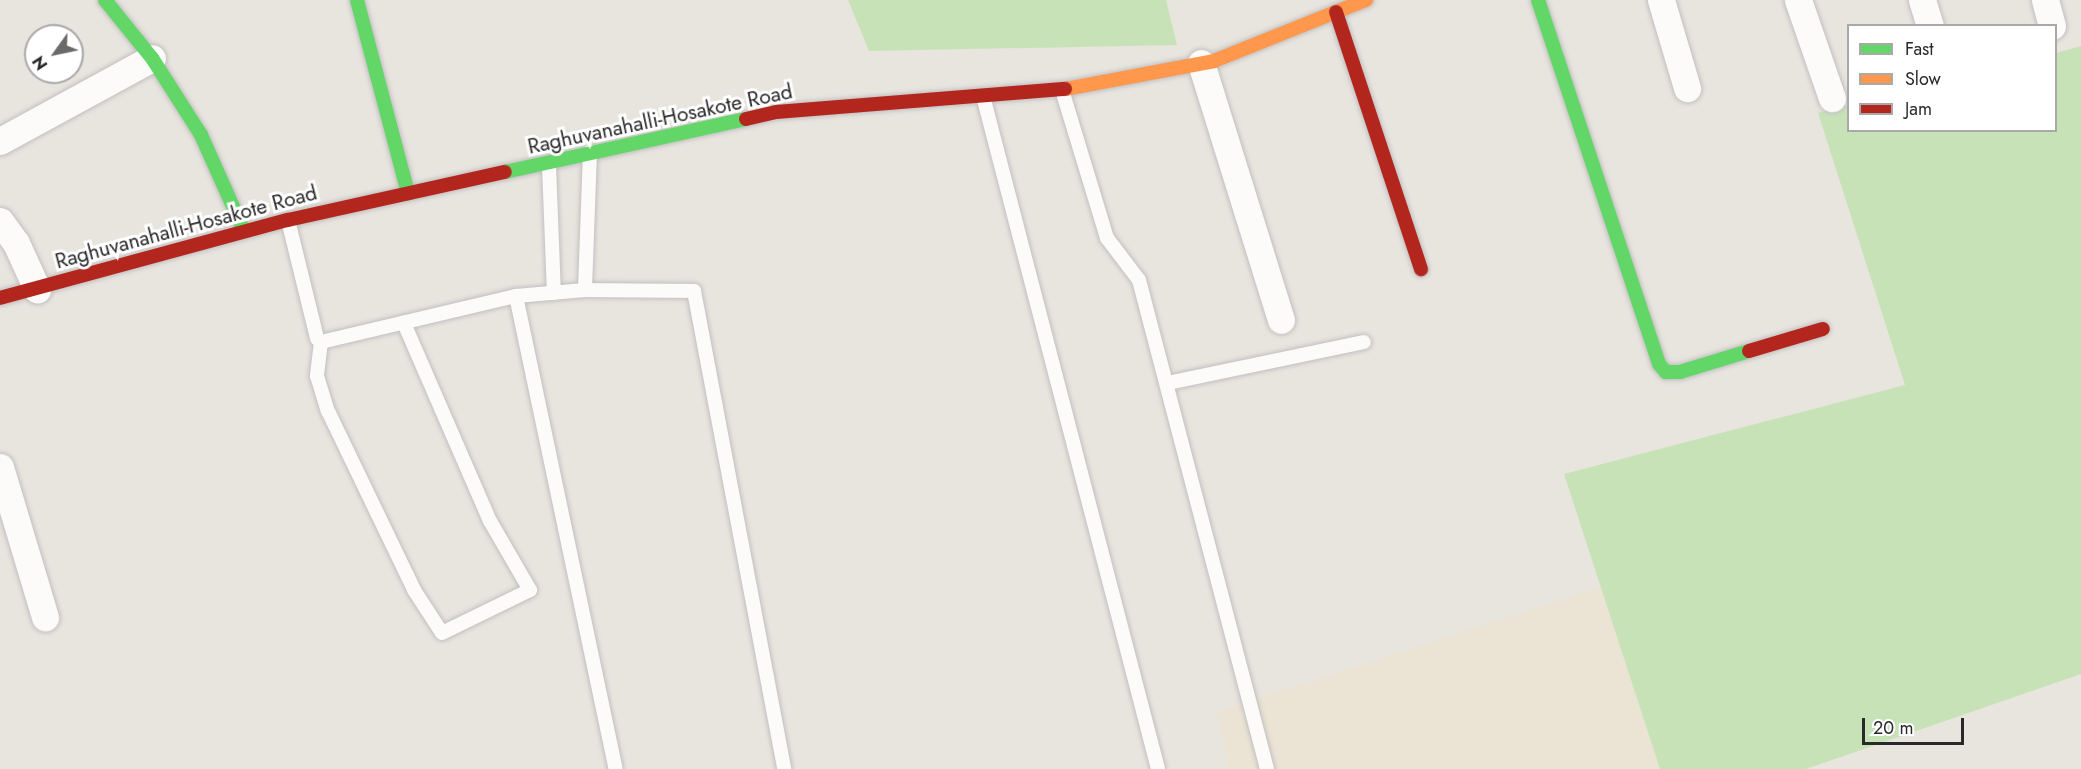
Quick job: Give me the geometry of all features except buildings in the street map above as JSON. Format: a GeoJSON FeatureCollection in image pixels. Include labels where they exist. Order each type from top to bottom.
{"type":"FeatureCollection","features":[{"type":"Feature","properties":{"kind":"main road"},"geometry":{"type":"LineString","coordinates":[[105,0],[152,58],[201,135],[244,231]]}},
{"type":"Feature","properties":{"kind":"main road"},"geometry":{"type":"LineString","coordinates":[[357,0],[408,193]]}},
{"type":"Feature","properties":{"kind":"main road","name":"Raghuvanahalli-Hosakote Road"},"geometry":{"type":"LineString","coordinates":[[0,298],[37,290],[288,220],[549,165],[590,152],[777,112],[983,94],[1062,90],[1201,63],[1366,0]]}},
{"type":"Feature","properties":{"kind":"main road"},"geometry":{"type":"LineString","coordinates":[[1538,0],[1659,364],[1666,372],[1680,372],[1823,329]]}},
{"type":"Feature","properties":{"kind":"main road"},"geometry":{"type":"LineString","coordinates":[[1336,12],[1421,269]]}},
{"type":"Feature","properties":{"kind":"street"},"geometry":{"type":"LineString","coordinates":[[1661,0],[1687,88]]}},
{"type":"Feature","properties":{"kind":"street"},"geometry":{"type":"LineString","coordinates":[[1798,0],[1832,98]]}},
{"type":"Feature","properties":{"kind":"street"},"geometry":{"type":"LineString","coordinates":[[1922,0],[1929,24]]}},
{"type":"Feature","properties":{"kind":"street"},"geometry":{"type":"LineString","coordinates":[[2045,0],[2051,24]]}},
{"type":"Feature","properties":{"kind":"street"},"geometry":{"type":"LineString","coordinates":[[0,141],[152,58]]}},
{"type":"Feature","properties":{"kind":"street"},"geometry":{"type":"LineString","coordinates":[[1201,63],[1281,321]]}},
{"type":"Feature","properties":{"kind":"street"},"geometry":{"type":"LineString","coordinates":[[0,221],[16,243],[37,290]]}},
{"type":"Feature","properties":{"kind":"street"},"geometry":{"type":"LineString","coordinates":[[0,468],[45,617]]}},
{"type":"Feature","properties":{"kind":"lane"},"geometry":{"type":"LineString","coordinates":[[1062,90],[1107,238],[1139,280],[1168,383],[1267,769]]}},
{"type":"Feature","properties":{"kind":"lane"},"geometry":{"type":"LineString","coordinates":[[983,94],[1158,769]]}},
{"type":"Feature","properties":{"kind":"lane"},"geometry":{"type":"LineString","coordinates":[[585,290],[590,152]]}},
{"type":"Feature","properties":{"kind":"lane"},"geometry":{"type":"LineString","coordinates":[[549,165],[554,293]]}},
{"type":"Feature","properties":{"kind":"lane"},"geometry":{"type":"LineString","coordinates":[[288,220],[317,338],[321,342],[317,376],[328,411],[414,590],[442,633],[530,590],[490,521],[405,323]]}},
{"type":"Feature","properties":{"kind":"lane"},"geometry":{"type":"LineString","coordinates":[[321,342],[516,296],[585,290],[694,291],[784,769]]}},
{"type":"Feature","properties":{"kind":"lane"},"geometry":{"type":"LineString","coordinates":[[516,296],[616,769]]}},
{"type":"Feature","properties":{"kind":"lane"},"geometry":{"type":"LineString","coordinates":[[1168,383],[1364,342]]}},
{"type":"Feature","properties":{"kind":"shaded area"},"geometry":{"type":"Polygon","coordinates":[[[1601,587],[1660,769],[1229,769],[1217,712],[1601,587]]]}},
{"type":"Feature","properties":{"kind":"green space"},"geometry":{"type":"Polygon","coordinates":[[[848,0],[1166,0],[1177,45],[869,51],[848,0]]]}},
{"type":"Feature","properties":{"kind":"green space"},"geometry":{"type":"Polygon","coordinates":[[[2081,46],[2081,674],[1806,769],[1660,769],[1564,474],[1905,385],[1818,113],[1847,105],[1847,132],[2057,132],[2057,53],[2081,46]]]}},
{"type":"Feature","properties":{"kind":"traffic: fast"},"geometry":{"type":"LineString","coordinates":[[105,0],[152,58],[201,135],[244,231]]}},
{"type":"Feature","properties":{"kind":"traffic: fast"},"geometry":{"type":"LineString","coordinates":[[357,0],[408,193]]}},
{"type":"Feature","properties":{"kind":"traffic: fast"},"geometry":{"type":"LineString","coordinates":[[1538,0],[1659,364],[1666,372],[1680,372],[1749,351]]}},
{"type":"Feature","properties":{"kind":"traffic: fast"},"geometry":{"type":"LineString","coordinates":[[505,172],[746,119]]}},
{"type":"Feature","properties":{"kind":"traffic: slow"},"geometry":{"type":"LineString","coordinates":[[1065,89],[1214,61],[1366,0]]}},
{"type":"Feature","properties":{"kind":"traffic: jam"},"geometry":{"type":"LineString","coordinates":[[1336,12],[1421,269]]}},
{"type":"Feature","properties":{"kind":"traffic: jam"},"geometry":{"type":"LineString","coordinates":[[746,119],[777,112],[1065,89]]}},
{"type":"Feature","properties":{"kind":"traffic: jam"},"geometry":{"type":"LineString","coordinates":[[0,298],[288,220],[505,172]]}},
{"type":"Feature","properties":{"kind":"traffic: jam"},"geometry":{"type":"LineString","coordinates":[[1749,351],[1823,329]]}}]}
